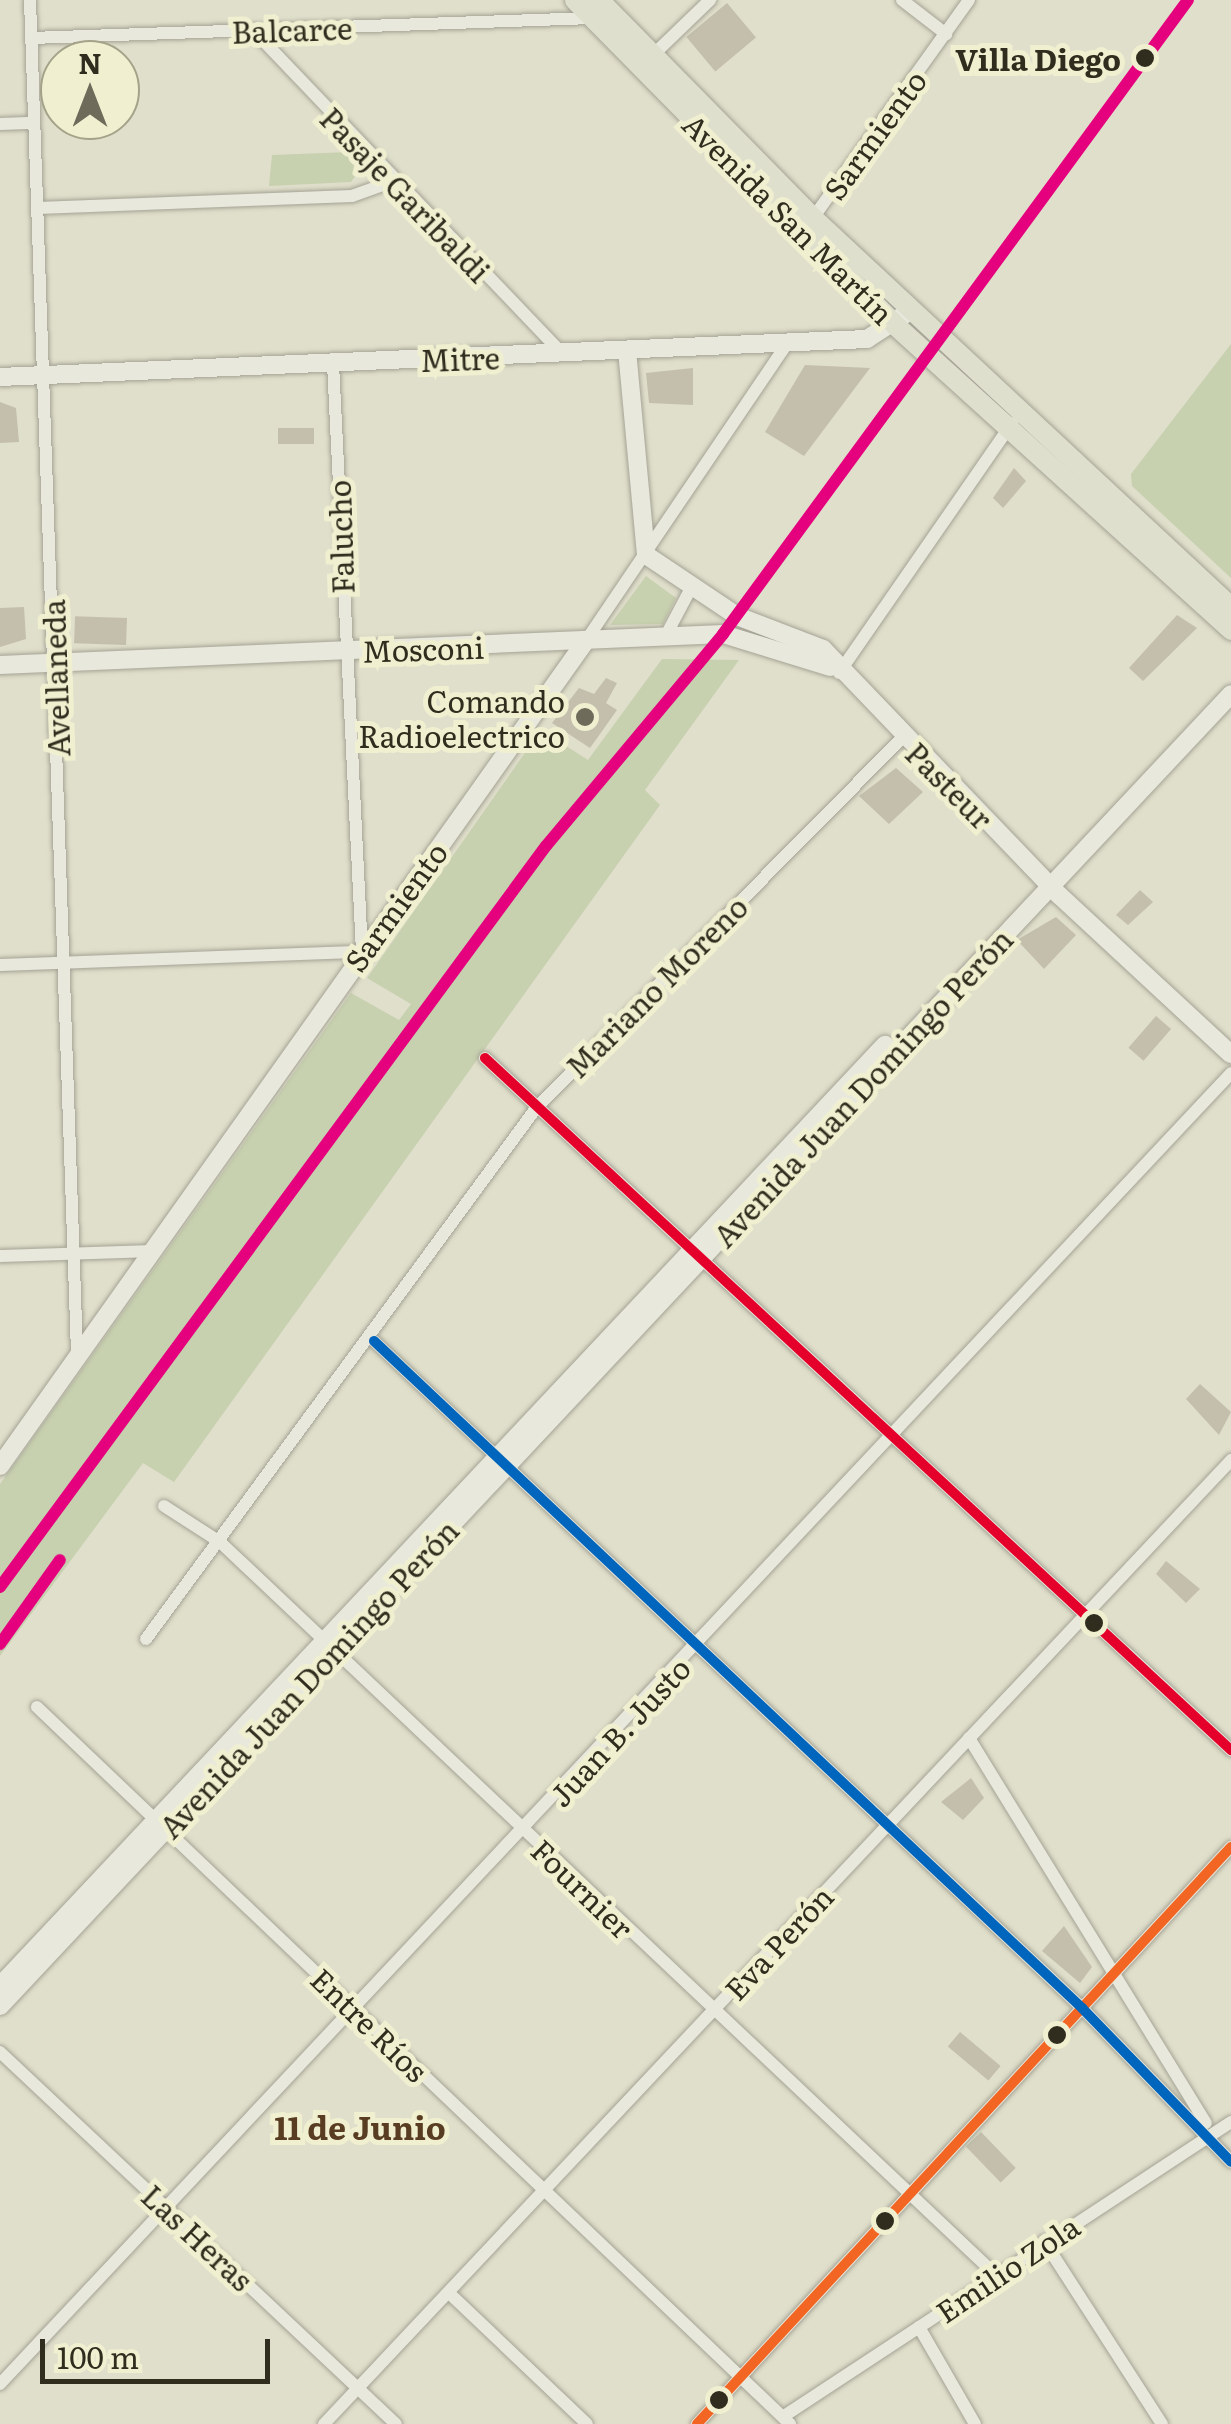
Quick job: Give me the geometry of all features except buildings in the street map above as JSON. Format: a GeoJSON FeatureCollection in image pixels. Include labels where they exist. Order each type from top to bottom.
{"type":"FeatureCollection","features":[{"type":"Feature","properties":{"kind":"main road","name":"Avenida San Martín"},"geometry":{"type":"LineString","coordinates":[[575,0],[614,17],[814,218],[903,318]]}},
{"type":"Feature","properties":{"kind":"main road","name":"Avenida San Martín"},"geometry":{"type":"LineString","coordinates":[[595,9],[903,318],[1231,607]]}},
{"type":"Feature","properties":{"kind":"main road","name":"Mitre"},"geometry":{"type":"LineString","coordinates":[[0,376],[868,339],[903,318]]}},
{"type":"Feature","properties":{"kind":"main road"},"geometry":{"type":"LineString","coordinates":[[628,350],[646,555]]}},
{"type":"Feature","properties":{"kind":"main road","name":"Avenida San Martín"},"geometry":{"type":"LineString","coordinates":[[1015,420],[1231,630]]}},
{"type":"Feature","properties":{"kind":"main road","name":"Pasteur"},"geometry":{"type":"LineString","coordinates":[[646,555],[690,588],[823,650],[839,673],[1046,882],[1231,1054]]}},
{"type":"Feature","properties":{"kind":"main road","name":"Mosconi"},"geometry":{"type":"LineString","coordinates":[[0,666],[735,635],[839,673]]}},
{"type":"Feature","properties":{"kind":"main road","name":"Sarmiento"},"geometry":{"type":"LineString","coordinates":[[0,1466],[585,642]]}},
{"type":"Feature","properties":{"kind":"main road","name":"Avenida Juan Domingo Perón"},"geometry":{"type":"LineString","coordinates":[[0,2006],[161,1825],[1046,882],[1231,677]]}},
{"type":"Feature","properties":{"kind":"main road","name":"Avenida Juan Domingo Perón"},"geometry":{"type":"LineString","coordinates":[[1046,882],[1231,694]]}},
{"type":"Feature","properties":{"kind":"main road","name":"Avenida Juan Domingo Perón"},"geometry":{"type":"LineString","coordinates":[[0,1986],[161,1825]]}},
{"type":"Feature","properties":{"kind":"street","name":"Avellaneda"},"geometry":{"type":"LineString","coordinates":[[30,0],[77,1252],[77,1356]]}},
{"type":"Feature","properties":{"kind":"street"},"geometry":{"type":"LineString","coordinates":[[652,56],[710,0]]}},
{"type":"Feature","properties":{"kind":"street"},"geometry":{"type":"LineString","coordinates":[[902,0],[946,34]]}},
{"type":"Feature","properties":{"kind":"street","name":"Sarmiento"},"geometry":{"type":"LineString","coordinates":[[814,218],[969,0]]}},
{"type":"Feature","properties":{"kind":"street","name":"Balcarce"},"geometry":{"type":"LineString","coordinates":[[31,38],[253,30],[595,9]]}},
{"type":"Feature","properties":{"kind":"street","name":"Pasaje Garibaldi"},"geometry":{"type":"LineString","coordinates":[[253,30],[390,182],[562,353]]}},
{"type":"Feature","properties":{"kind":"street"},"geometry":{"type":"LineString","coordinates":[[0,124],[34,123]]}},
{"type":"Feature","properties":{"kind":"street"},"geometry":{"type":"LineString","coordinates":[[38,208],[352,196],[390,182]]}},
{"type":"Feature","properties":{"kind":"street","name":"Sarmiento"},"geometry":{"type":"LineString","coordinates":[[585,642],[786,344]]}},
{"type":"Feature","properties":{"kind":"street","name":"Falucho"},"geometry":{"type":"LineString","coordinates":[[333,363],[362,952]]}},
{"type":"Feature","properties":{"kind":"street"},"geometry":{"type":"LineString","coordinates":[[839,673],[1015,420]]}},
{"type":"Feature","properties":{"kind":"street"},"geometry":{"type":"LineString","coordinates":[[664,639],[690,588]]}},
{"type":"Feature","properties":{"kind":"street","name":"Mariano Moreno"},"geometry":{"type":"LineString","coordinates":[[146,1639],[374,1341],[537,1106],[902,738]]}},
{"type":"Feature","properties":{"kind":"street"},"geometry":{"type":"LineString","coordinates":[[0,965],[362,952]]}},
{"type":"Feature","properties":{"kind":"street"},"geometry":{"type":"LineString","coordinates":[[485,1058],[1231,1750]]}},
{"type":"Feature","properties":{"kind":"street","name":"Juan B. Justo"},"geometry":{"type":"LineString","coordinates":[[0,2384],[525,1833],[1231,1073]]}},
{"type":"Feature","properties":{"kind":"street"},"geometry":{"type":"LineString","coordinates":[[0,1256],[154,1251]]}},
{"type":"Feature","properties":{"kind":"street"},"geometry":{"type":"LineString","coordinates":[[374,1341],[1214,2136]]}},
{"type":"Feature","properties":{"kind":"street","name":"Eva Perón"},"geometry":{"type":"LineString","coordinates":[[324,2424],[356,2385],[449,2293],[1231,1460]]}},
{"type":"Feature","properties":{"kind":"street","name":"Fournier"},"geometry":{"type":"LineString","coordinates":[[164,1506],[220,1542],[713,2012],[912,2191],[997,2276]]}},
{"type":"Feature","properties":{"kind":"street","name":"Entre Ríos"},"geometry":{"type":"LineString","coordinates":[[37,1707],[787,2420]]}},
{"type":"Feature","properties":{"kind":"street"},"geometry":{"type":"LineString","coordinates":[[969,1738],[1119,1968],[1231,2162]]}},
{"type":"Feature","properties":{"kind":"street"},"geometry":{"type":"LineString","coordinates":[[696,2424],[1231,1847]]}},
{"type":"Feature","properties":{"kind":"street","name":"Las Heras"},"geometry":{"type":"LineString","coordinates":[[0,2052],[396,2424]]}},
{"type":"Feature","properties":{"kind":"street","name":"Emilio Zola"},"geometry":{"type":"LineString","coordinates":[[787,2420],[1044,2241],[1231,2122]]}},
{"type":"Feature","properties":{"kind":"street"},"geometry":{"type":"LineString","coordinates":[[1044,2241],[1162,2424]]}},
{"type":"Feature","properties":{"kind":"street"},"geometry":{"type":"LineString","coordinates":[[449,2293],[587,2424]]}},
{"type":"Feature","properties":{"kind":"street"},"geometry":{"type":"LineString","coordinates":[[918,2327],[975,2424]]}},
{"type":"Feature","properties":{"kind":"green space"},"geometry":{"type":"Polygon","coordinates":[[[351,152],[362,167],[351,182],[269,186],[272,155],[351,152]]]}},
{"type":"Feature","properties":{"kind":"green space"},"geometry":{"type":"Polygon","coordinates":[[[1231,344],[1231,578],[1132,486],[1131,474],[1231,344]]]}},
{"type":"Feature","properties":{"kind":"green space"},"geometry":{"type":"Polygon","coordinates":[[[646,576],[676,598],[663,624],[610,625],[646,576]]]}},
{"type":"Feature","properties":{"kind":"green space"},"geometry":{"type":"Polygon","coordinates":[[[662,659],[739,660],[645,790],[660,805],[174,1482],[143,1463],[0,1656],[0,1484],[351,993],[399,1020],[411,1004],[367,978],[541,730],[588,760],[662,659]]]}},
{"type":"Feature","properties":{"kind":"transit line"},"geometry":{"type":"LineString","coordinates":[[0,1587],[546,846],[723,634],[1188,0]]}},
{"type":"Feature","properties":{"kind":"transit line"},"geometry":{"type":"LineString","coordinates":[[485,1058],[1231,1750]]}},
{"type":"Feature","properties":{"kind":"transit line"},"geometry":{"type":"LineString","coordinates":[[374,1341],[1082,2008],[1231,2162]]}},
{"type":"Feature","properties":{"kind":"transit line"},"geometry":{"type":"LineString","coordinates":[[0,1644],[60,1560]]}},
{"type":"Feature","properties":{"kind":"transit line"},"geometry":{"type":"LineString","coordinates":[[697,2424],[1231,1847]]}},
{"type":"Feature","properties":{"kind":"place","name":"Villa Diego"},"geometry":{"type":"Point","coordinates":[1145,58]}},
{"type":"Feature","properties":{"kind":"place","name":"Comando Radioelectrico"},"geometry":{"type":"Point","coordinates":[585,717]}},
{"type":"Feature","properties":{"kind":"district","name":"11 de Junio"},"geometry":{"type":"Point","coordinates":[360,2126]}}]}
